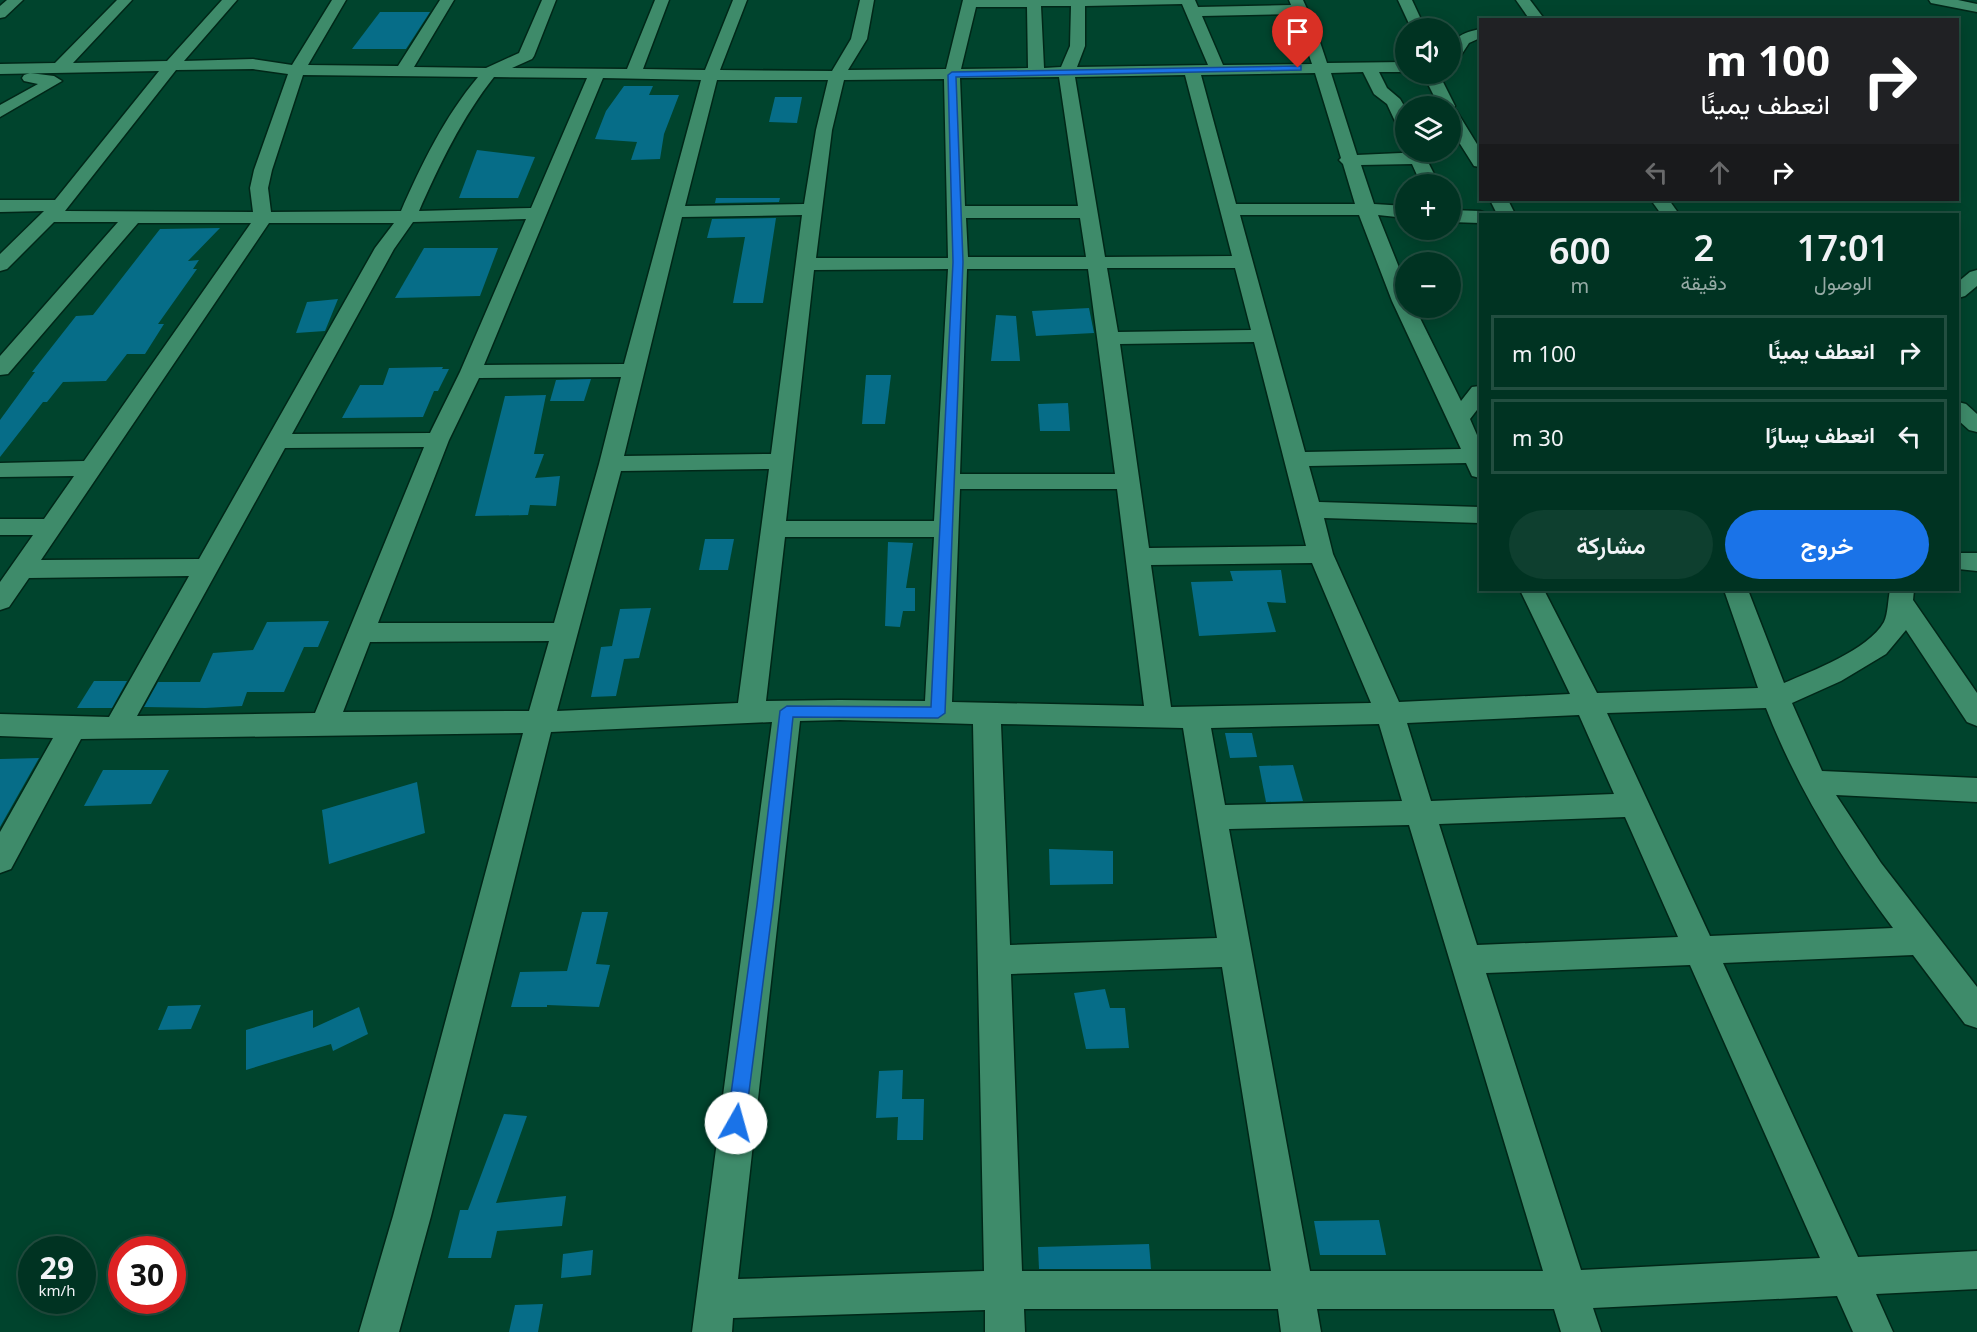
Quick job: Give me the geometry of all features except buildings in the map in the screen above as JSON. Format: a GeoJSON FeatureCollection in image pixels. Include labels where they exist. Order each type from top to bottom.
{"type":"FeatureCollection","features":[{"type":"Feature","properties":{"kind":"street"},"geometry":{"type":"LineString","coordinates":[[0,14],[16,0]]}},
{"type":"Feature","properties":{"kind":"street"},"geometry":{"type":"LineString","coordinates":[[59,68],[125,0]]}},
{"type":"Feature","properties":{"kind":"street"},"geometry":{"type":"LineString","coordinates":[[1,262],[55,210],[172,65],[230,0]]}},
{"type":"Feature","properties":{"kind":"street"},"geometry":{"type":"LineString","coordinates":[[0,601],[263,219],[260,188],[262,170],[297,70],[339,0]]}},
{"type":"Feature","properties":{"kind":"street"},"geometry":{"type":"LineString","coordinates":[[403,71],[447,0]]}},
{"type":"Feature","properties":{"kind":"street"},"geometry":{"type":"LineString","coordinates":[[117,727],[370,275],[407,218],[426,175],[457,117],[491,72],[526,56],[549,0]]}},
{"type":"Feature","properties":{"kind":"street"},"geometry":{"type":"LineString","coordinates":[[633,74],[662,0]]}},
{"type":"Feature","properties":{"kind":"street"},"geometry":{"type":"LineString","coordinates":[[379,1332],[412,1216],[540,722],[611,464],[633,370],[711,74],[740,0]]}},
{"type":"Feature","properties":{"kind":"street"},"geometry":{"type":"LineString","coordinates":[[751,712],[812,209],[824,130],[837,75],[859,39],[867,0]]}},
{"type":"Feature","properties":{"kind":"street"},"geometry":{"type":"LineString","coordinates":[[938,713],[958,262],[952,75],[970,1],[1180,0]]}},
{"type":"Feature","properties":{"kind":"street"},"geometry":{"type":"LineString","coordinates":[[1406,0],[1414,18]]}},
{"type":"Feature","properties":{"kind":"street"},"geometry":{"type":"LineString","coordinates":[[1523,0],[1536,18]]}},
{"type":"Feature","properties":{"kind":"street"},"geometry":{"type":"LineString","coordinates":[[1936,0],[1977,8]]}},
{"type":"Feature","properties":{"kind":"street"},"geometry":{"type":"LineString","coordinates":[[1078,1],[1079,46],[1077,57],[1066,73],[1109,338],[1159,718]]}},
{"type":"Feature","properties":{"kind":"street"},"geometry":{"type":"LineString","coordinates":[[1034,2],[1036,73]]}},
{"type":"Feature","properties":{"kind":"street"},"geometry":{"type":"LineString","coordinates":[[1217,69],[1190,6],[1298,5],[1307,24],[1365,209],[1402,301],[1478,463],[1295,459]]}},
{"type":"Feature","properties":{"kind":"street"},"geometry":{"type":"LineString","coordinates":[[1461,41],[1467,35],[1479,34]]}},
{"type":"Feature","properties":{"kind":"street"},"geometry":{"type":"LineString","coordinates":[[0,112],[54,81],[4,76],[3,69],[17,52]]}},
{"type":"Feature","properties":{"kind":"street"},"geometry":{"type":"LineString","coordinates":[[3,69],[253,64],[297,70],[952,75],[1191,69],[1395,67]]}},
{"type":"Feature","properties":{"kind":"street"},"geometry":{"type":"LineString","coordinates":[[1369,68],[1380,91],[1395,104]]}},
{"type":"Feature","properties":{"kind":"street"},"geometry":{"type":"LineString","coordinates":[[1191,69],[1321,554],[1389,712],[1581,1332]]}},
{"type":"Feature","properties":{"kind":"street"},"geometry":{"type":"LineString","coordinates":[[325,723],[438,440],[471,372],[597,74]]}},
{"type":"Feature","properties":{"kind":"street"},"geometry":{"type":"LineString","coordinates":[[1461,132],[1479,160]]}},
{"type":"Feature","properties":{"kind":"street"},"geometry":{"type":"LineString","coordinates":[[1348,160],[1395,157]]}},
{"type":"Feature","properties":{"kind":"street"},"geometry":{"type":"LineString","coordinates":[[0,206],[133,217],[263,219],[407,218],[537,213]]}},
{"type":"Feature","properties":{"kind":"street"},"geometry":{"type":"LineString","coordinates":[[675,212],[812,209]]}},
{"type":"Feature","properties":{"kind":"street"},"geometry":{"type":"LineString","coordinates":[[1229,210],[1365,209],[1395,211]]}},
{"type":"Feature","properties":{"kind":"street"},"geometry":{"type":"LineString","coordinates":[[957,212],[1088,212]]}},
{"type":"Feature","properties":{"kind":"street"},"geometry":{"type":"LineString","coordinates":[[1461,216],[1479,217]]}},
{"type":"Feature","properties":{"kind":"street"},"geometry":{"type":"LineString","coordinates":[[0,369],[133,217]]}},
{"type":"Feature","properties":{"kind":"street"},"geometry":{"type":"LineString","coordinates":[[806,264],[1243,262]]}},
{"type":"Feature","properties":{"kind":"street"},"geometry":{"type":"LineString","coordinates":[[1959,291],[1977,276]]}},
{"type":"Feature","properties":{"kind":"street"},"geometry":{"type":"LineString","coordinates":[[1109,338],[1262,336]]}},
{"type":"Feature","properties":{"kind":"street"},"geometry":{"type":"LineString","coordinates":[[471,372],[633,370]]}},
{"type":"Feature","properties":{"kind":"street"},"geometry":{"type":"LineString","coordinates":[[1458,419],[1479,393]]}},
{"type":"Feature","properties":{"kind":"street"},"geometry":{"type":"LineString","coordinates":[[1959,404],[1977,404]]}},
{"type":"Feature","properties":{"kind":"street"},"geometry":{"type":"LineString","coordinates":[[1959,410],[1977,424]]}},
{"type":"Feature","properties":{"kind":"street"},"geometry":{"type":"LineString","coordinates":[[277,441],[438,440]]}},
{"type":"Feature","properties":{"kind":"street"},"geometry":{"type":"LineString","coordinates":[[611,464],[782,461]]}},
{"type":"Feature","properties":{"kind":"street"},"geometry":{"type":"LineString","coordinates":[[0,470],[93,468]]}},
{"type":"Feature","properties":{"kind":"street"},"geometry":{"type":"LineString","coordinates":[[948,481],[1127,482]]}},
{"type":"Feature","properties":{"kind":"street"},"geometry":{"type":"LineString","coordinates":[[1309,510],[1479,515]]}},
{"type":"Feature","properties":{"kind":"street"},"geometry":{"type":"LineString","coordinates":[[0,528],[51,527]]}},
{"type":"Feature","properties":{"kind":"street"},"geometry":{"type":"LineString","coordinates":[[773,529],[946,529]]}},
{"type":"Feature","properties":{"kind":"street"},"geometry":{"type":"LineString","coordinates":[[1137,557],[1321,554]]}},
{"type":"Feature","properties":{"kind":"street"},"geometry":{"type":"LineString","coordinates":[[1959,561],[1977,562]]}},
{"type":"Feature","properties":{"kind":"street"},"geometry":{"type":"LineString","coordinates":[[23,569],[207,567]]}},
{"type":"Feature","properties":{"kind":"street"},"geometry":{"type":"LineString","coordinates":[[1532,591],[1635,805],[1873,1332]]}},
{"type":"Feature","properties":{"kind":"street"},"geometry":{"type":"LineString","coordinates":[[1736,591],[1776,698],[1814,782],[1856,854],[1977,1013]]}},
{"type":"Feature","properties":{"kind":"street"},"geometry":{"type":"LineString","coordinates":[[0,725],[74,728],[540,722],[787,711],[1195,718],[1438,712],[1588,703],[1776,698],[1831,674],[1877,648],[1897,624],[1902,596]]}},
{"type":"Feature","properties":{"kind":"street"},"geometry":{"type":"LineString","coordinates":[[1902,596],[1977,716]]}},
{"type":"Feature","properties":{"kind":"street"},"geometry":{"type":"LineString","coordinates":[[362,633],[565,632]]}},
{"type":"Feature","properties":{"kind":"street"},"geometry":{"type":"LineString","coordinates":[[787,711],[714,1315],[1004,1290],[1292,1292],[1568,1290],[1977,1270]]}},
{"type":"Feature","properties":{"kind":"street"},"geometry":{"type":"LineString","coordinates":[[987,714],[1005,1332]]}},
{"type":"Feature","properties":{"kind":"street"},"geometry":{"type":"LineString","coordinates":[[1195,718],[1292,1292],[1301,1332]]}},
{"type":"Feature","properties":{"kind":"street"},"geometry":{"type":"LineString","coordinates":[[0,860],[10,824],[74,728]]}},
{"type":"Feature","properties":{"kind":"street"},"geometry":{"type":"LineString","coordinates":[[1814,782],[1977,790]]}},
{"type":"Feature","properties":{"kind":"street"},"geometry":{"type":"LineString","coordinates":[[1944,789],[1977,805]]}},
{"type":"Feature","properties":{"kind":"street"},"geometry":{"type":"LineString","coordinates":[[1212,817],[1420,813],[1635,805]]}},
{"type":"Feature","properties":{"kind":"street"},"geometry":{"type":"LineString","coordinates":[[1466,960],[1699,948],[1922,941]]}},
{"type":"Feature","properties":{"kind":"street"},"geometry":{"type":"LineString","coordinates":[[994,960],[1235,952]]}},
{"type":"Feature","properties":{"kind":"route"},"geometry":{"type":"LineString","coordinates":[[736,1123],[765,905],[787,711],[938,713],[958,262],[952,75],[1157,69],[1298,68]]}}]}
